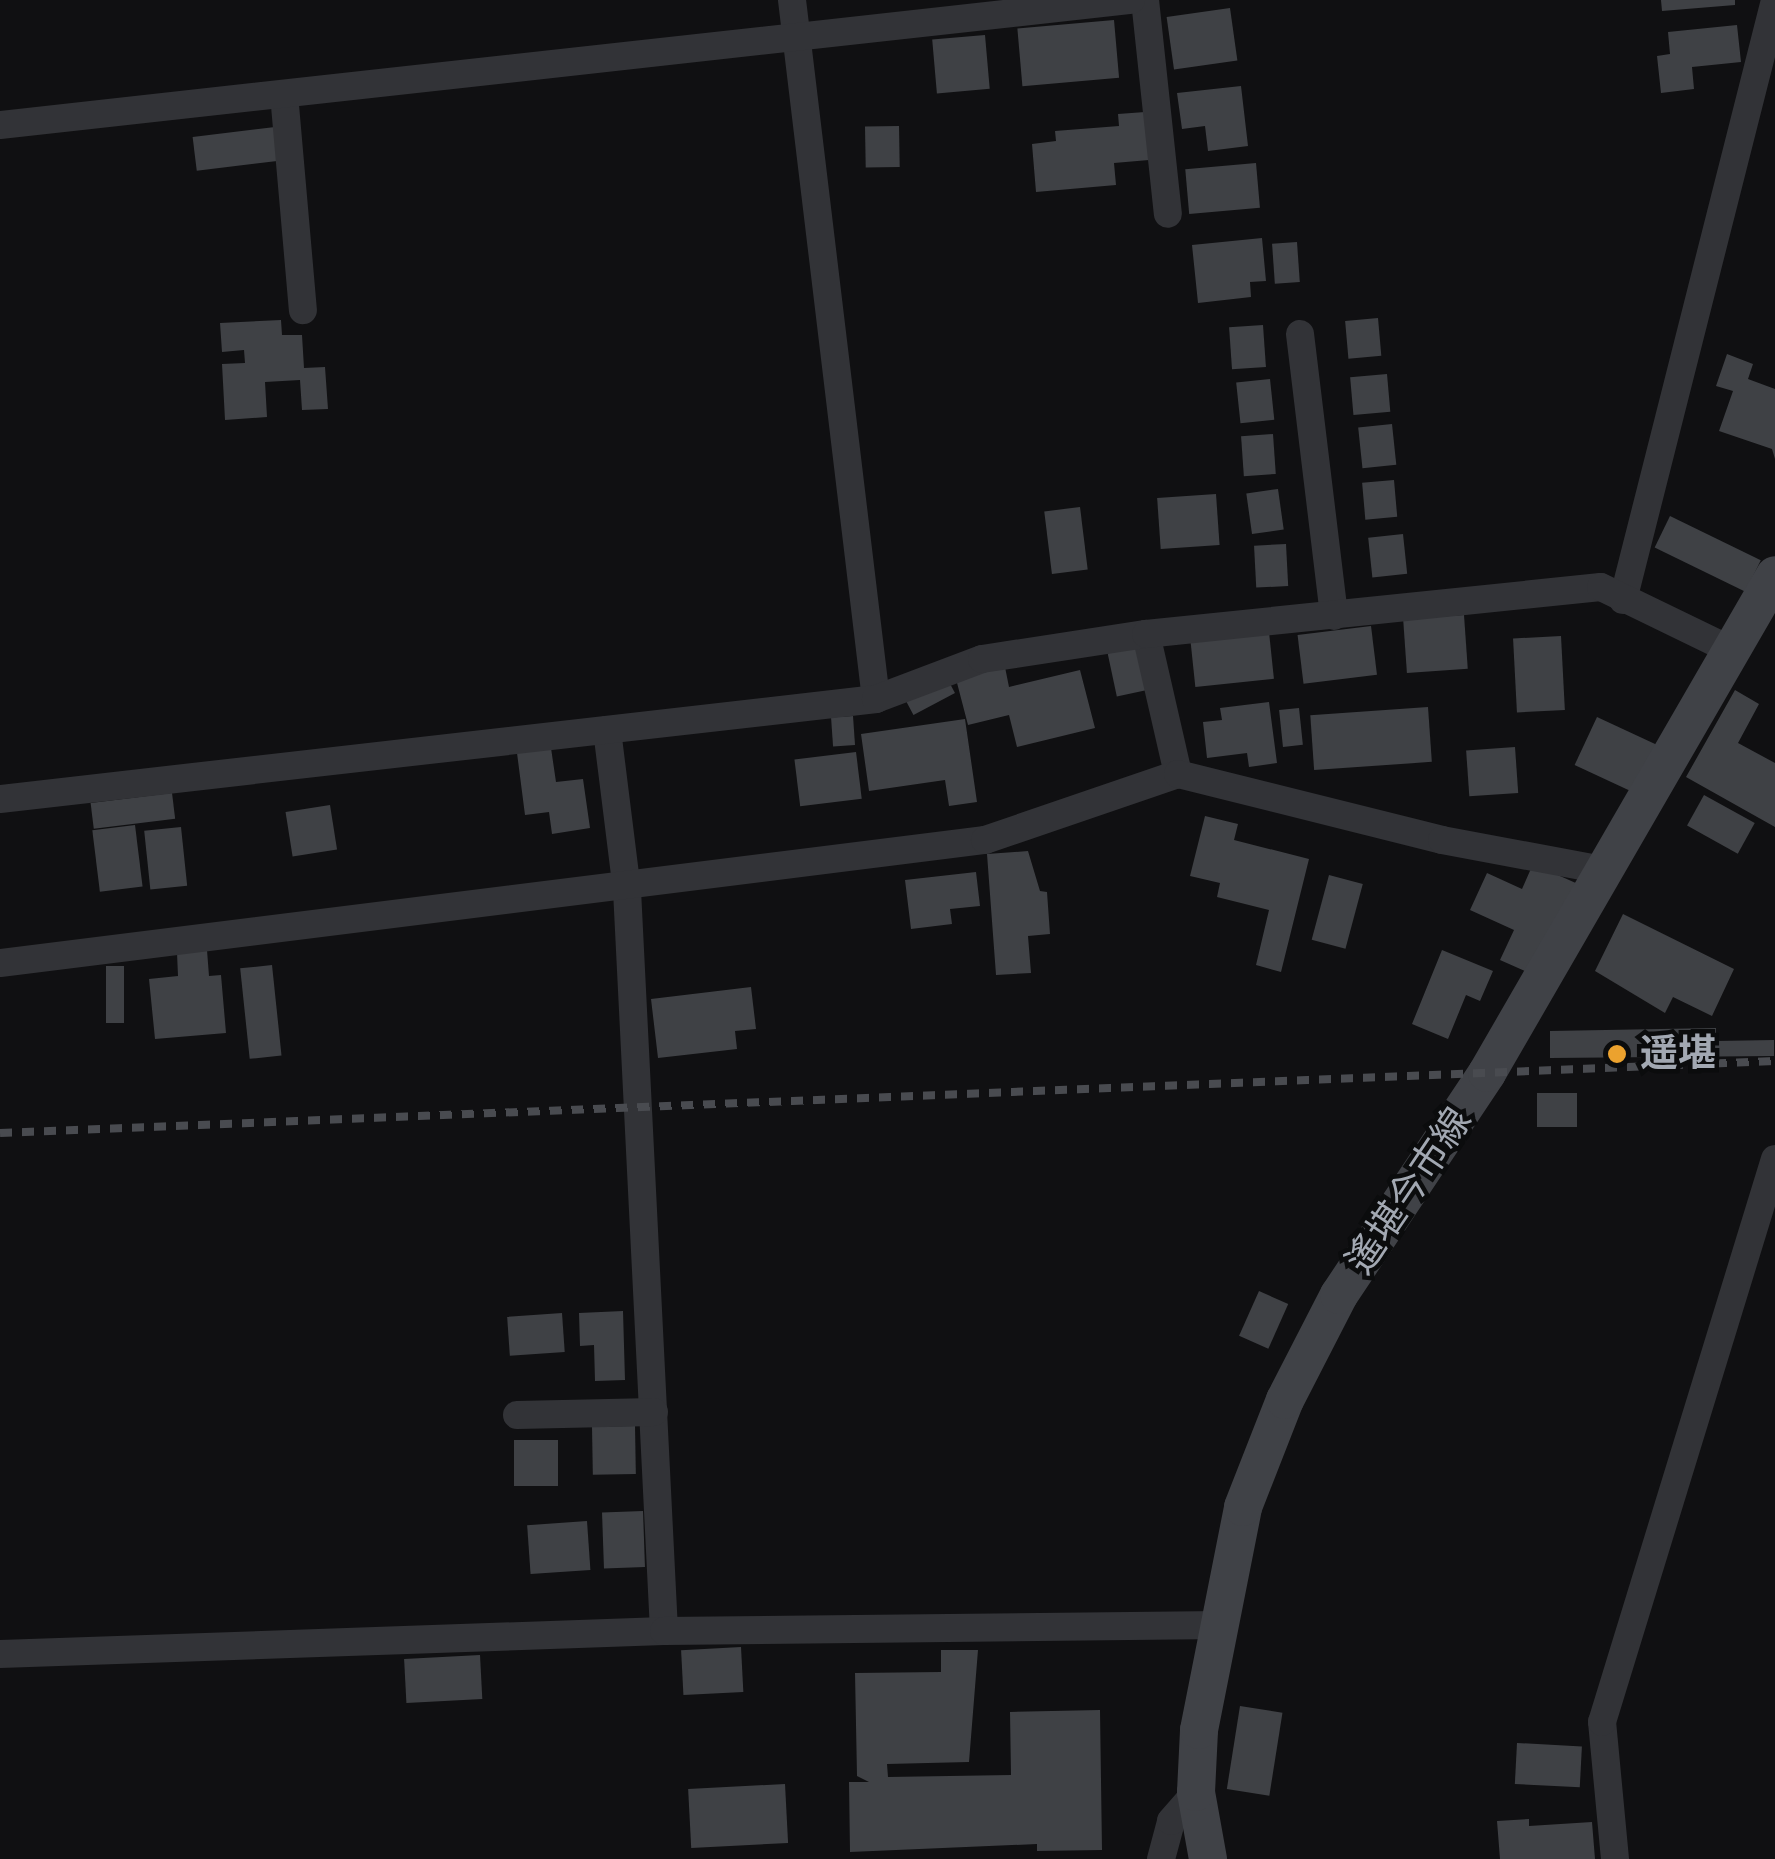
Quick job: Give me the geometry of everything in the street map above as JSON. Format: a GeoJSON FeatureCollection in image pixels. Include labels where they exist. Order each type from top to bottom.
{"type":"FeatureCollection","features":[{"type":"Feature","properties":{"kind":"main road","name":"遙堪今市線"},"geometry":{"type":"LineString","coordinates":[[1208,1859],[1196,1792],[1199,1730],[1243,1507],[1312,1348],[1608,871],[1775,575]]}},
{"type":"Feature","properties":{"kind":"street"},"geometry":{"type":"LineString","coordinates":[[792,0],[876,700]]}},
{"type":"Feature","properties":{"kind":"street"},"geometry":{"type":"LineString","coordinates":[[0,126],[1132,0]]}},
{"type":"Feature","properties":{"kind":"street"},"geometry":{"type":"LineString","coordinates":[[1145,0],[1168,214]]}},
{"type":"Feature","properties":{"kind":"street"},"geometry":{"type":"LineString","coordinates":[[1623,600],[1775,0]]}},
{"type":"Feature","properties":{"kind":"street"},"geometry":{"type":"LineString","coordinates":[[284,94],[304,310]]}},
{"type":"Feature","properties":{"kind":"street"},"geometry":{"type":"LineString","coordinates":[[1300,334],[1334,616]]}},
{"type":"Feature","properties":{"kind":"street"},"geometry":{"type":"LineString","coordinates":[[0,799],[876,700],[982,659],[1146,634],[1601,588],[1730,650]]}},
{"type":"Feature","properties":{"kind":"street"},"geometry":{"type":"LineString","coordinates":[[1146,634],[1178,774]]}},
{"type":"Feature","properties":{"kind":"street"},"geometry":{"type":"LineString","coordinates":[[607,730],[626,890],[664,1631]]}},
{"type":"Feature","properties":{"kind":"street"},"geometry":{"type":"LineString","coordinates":[[0,964],[626,890],[985,840],[1178,774],[1442,840],[1608,871]]}},
{"type":"Feature","properties":{"kind":"street"},"geometry":{"type":"LineString","coordinates":[[1615,1859],[1602,1722],[1775,1159]]}},
{"type":"Feature","properties":{"kind":"street"},"geometry":{"type":"LineString","coordinates":[[517,1416],[654,1412]]}},
{"type":"Feature","properties":{"kind":"street"},"geometry":{"type":"LineString","coordinates":[[0,1654],[664,1631],[1221,1625]]}},
{"type":"Feature","properties":{"kind":"street"},"geometry":{"type":"LineString","coordinates":[[1161,1859],[1171,1820],[1196,1792]]}},
{"type":"Feature","properties":{"kind":"building"},"geometry":{"type":"Polygon","coordinates":[[[1661,0],[1735,0],[1735,5],[1662,11],[1661,0]]]}},
{"type":"Feature","properties":{"kind":"building"},"geometry":{"type":"Polygon","coordinates":[[[1230,8],[1237,60],[1174,69],[1167,17],[1230,8]]]}},
{"type":"Feature","properties":{"kind":"building"},"geometry":{"type":"Polygon","coordinates":[[[1114,20],[1119,78],[1022,86],[1017,28],[1114,20]]]}},
{"type":"Feature","properties":{"kind":"building"},"geometry":{"type":"Polygon","coordinates":[[[1737,25],[1741,62],[1692,67],[1694,89],[1661,93],[1657,56],[1670,54],[1668,32],[1737,25]]]}},
{"type":"Feature","properties":{"kind":"building"},"geometry":{"type":"Polygon","coordinates":[[[985,35],[990,89],[937,93],[932,40],[985,35]]]}},
{"type":"Feature","properties":{"kind":"building"},"geometry":{"type":"Polygon","coordinates":[[[1241,86],[1248,146],[1208,151],[1205,126],[1182,129],[1177,93],[1241,86]]]}},
{"type":"Feature","properties":{"kind":"building"},"geometry":{"type":"Polygon","coordinates":[[[1145,112],[1149,160],[1114,163],[1116,185],[1036,192],[1032,144],[1056,141],[1055,131],[1119,126],[1118,114],[1145,112]]]}},
{"type":"Feature","properties":{"kind":"building"},"geometry":{"type":"Polygon","coordinates":[[[899,126],[900,167],[866,168],[865,127],[899,126]]]}},
{"type":"Feature","properties":{"kind":"building"},"geometry":{"type":"Polygon","coordinates":[[[275,127],[279,161],[197,171],[193,137],[275,127]]]}},
{"type":"Feature","properties":{"kind":"building"},"geometry":{"type":"Polygon","coordinates":[[[1256,163],[1260,208],[1189,214],[1185,169],[1256,163]]]}},
{"type":"Feature","properties":{"kind":"building"},"geometry":{"type":"Polygon","coordinates":[[[1262,238],[1266,281],[1250,282],[1251,297],[1198,303],[1192,245],[1262,238]]]}},
{"type":"Feature","properties":{"kind":"building"},"geometry":{"type":"Polygon","coordinates":[[[1297,242],[1300,282],[1275,284],[1272,244],[1297,242]]]}},
{"type":"Feature","properties":{"kind":"building"},"geometry":{"type":"Polygon","coordinates":[[[1378,318],[1381,356],[1348,359],[1345,321],[1378,318]]]}},
{"type":"Feature","properties":{"kind":"building"},"geometry":{"type":"Polygon","coordinates":[[[281,320],[282,335],[302,335],[304,368],[325,367],[328,409],[302,410],[300,380],[265,382],[267,417],[225,420],[222,364],[245,363],[244,350],[222,352],[220,323],[281,320]]]}},
{"type":"Feature","properties":{"kind":"building"},"geometry":{"type":"Polygon","coordinates":[[[1263,325],[1266,367],[1232,369],[1229,327],[1263,325]]]}},
{"type":"Feature","properties":{"kind":"building"},"geometry":{"type":"Polygon","coordinates":[[[1727,354],[1753,364],[1748,379],[1775,389],[1775,459],[1772,449],[1719,431],[1733,391],[1716,386],[1727,354]]]}},
{"type":"Feature","properties":{"kind":"building"},"geometry":{"type":"Polygon","coordinates":[[[1387,374],[1390,412],[1353,415],[1350,377],[1387,374]]]}},
{"type":"Feature","properties":{"kind":"building"},"geometry":{"type":"Polygon","coordinates":[[[1270,379],[1274,420],[1240,423],[1236,383],[1270,379]]]}},
{"type":"Feature","properties":{"kind":"building"},"geometry":{"type":"Polygon","coordinates":[[[1392,424],[1396,465],[1362,468],[1358,428],[1392,424]]]}},
{"type":"Feature","properties":{"kind":"building"},"geometry":{"type":"Polygon","coordinates":[[[1273,434],[1276,474],[1244,476],[1241,436],[1273,434]]]}},
{"type":"Feature","properties":{"kind":"building"},"geometry":{"type":"Polygon","coordinates":[[[1394,480],[1397,517],[1365,520],[1362,483],[1394,480]]]}},
{"type":"Feature","properties":{"kind":"building"},"geometry":{"type":"Polygon","coordinates":[[[1278,489],[1284,530],[1252,534],[1246,493],[1278,489]]]}},
{"type":"Feature","properties":{"kind":"building"},"geometry":{"type":"Polygon","coordinates":[[[1216,494],[1220,545],[1161,549],[1157,498],[1216,494]]]}},
{"type":"Feature","properties":{"kind":"building"},"geometry":{"type":"Polygon","coordinates":[[[1080,507],[1088,570],[1052,574],[1044,511],[1080,507]]]}},
{"type":"Feature","properties":{"kind":"building"},"geometry":{"type":"Polygon","coordinates":[[[1670,516],[1761,560],[1745,592],[1655,547],[1670,516]]]}},
{"type":"Feature","properties":{"kind":"building"},"geometry":{"type":"Polygon","coordinates":[[[1403,534],[1407,574],[1372,577],[1368,538],[1403,534]]]}},
{"type":"Feature","properties":{"kind":"building"},"geometry":{"type":"Polygon","coordinates":[[[1286,544],[1288,586],[1256,588],[1254,546],[1286,544]]]}},
{"type":"Feature","properties":{"kind":"building"},"geometry":{"type":"Polygon","coordinates":[[[1464,615],[1468,669],[1407,673],[1403,619],[1464,615]]]}},
{"type":"Feature","properties":{"kind":"building"},"geometry":{"type":"Polygon","coordinates":[[[1371,626],[1377,675],[1304,684],[1298,635],[1371,626]]]}},
{"type":"Feature","properties":{"kind":"building"},"geometry":{"type":"Polygon","coordinates":[[[1269,632],[1274,679],[1195,687],[1190,640],[1269,632]]]}},
{"type":"Feature","properties":{"kind":"building"},"geometry":{"type":"Polygon","coordinates":[[[1561,636],[1565,710],[1517,712],[1513,639],[1561,636]]]}},
{"type":"Feature","properties":{"kind":"building"},"geometry":{"type":"Polygon","coordinates":[[[1138,647],[1147,690],[1117,696],[1108,653],[1138,647]]]}},
{"type":"Feature","properties":{"kind":"building"},"geometry":{"type":"Polygon","coordinates":[[[1005,667],[1009,687],[1080,670],[1095,728],[1017,747],[1009,715],[968,725],[956,679],[1005,667]]]}},
{"type":"Feature","properties":{"kind":"building"},"geometry":{"type":"Polygon","coordinates":[[[947,678],[955,693],[913,715],[906,700],[947,678]]]}},
{"type":"Feature","properties":{"kind":"building"},"geometry":{"type":"Polygon","coordinates":[[[1735,690],[1759,704],[1738,743],[1775,763],[1775,827],[1686,777],[1735,690]]]}},
{"type":"Feature","properties":{"kind":"building"},"geometry":{"type":"Polygon","coordinates":[[[1269,702],[1277,763],[1249,767],[1247,753],[1207,758],[1203,722],[1222,720],[1220,708],[1269,702]]]}},
{"type":"Feature","properties":{"kind":"building"},"geometry":{"type":"Polygon","coordinates":[[[1428,707],[1432,762],[1314,770],[1310,715],[1428,707]]]}},
{"type":"Feature","properties":{"kind":"building"},"geometry":{"type":"Polygon","coordinates":[[[1299,708],[1303,745],[1283,747],[1279,710],[1299,708]]]}},
{"type":"Feature","properties":{"kind":"building"},"geometry":{"type":"Polygon","coordinates":[[[853,716],[855,745],[833,746],[831,718],[853,716]]]}},
{"type":"Feature","properties":{"kind":"building"},"geometry":{"type":"Polygon","coordinates":[[[1597,717],[1660,747],[1638,795],[1575,765],[1597,717]]]}},
{"type":"Feature","properties":{"kind":"building"},"geometry":{"type":"Polygon","coordinates":[[[965,719],[977,802],[949,806],[945,780],[869,791],[861,734],[965,719]]]}},
{"type":"Feature","properties":{"kind":"building"},"geometry":{"type":"Polygon","coordinates":[[[1515,747],[1518,793],[1469,796],[1466,750],[1515,747]]]}},
{"type":"Feature","properties":{"kind":"building"},"geometry":{"type":"Polygon","coordinates":[[[551,748],[556,782],[583,779],[590,828],[552,834],[549,812],[525,815],[517,753],[551,748]]]}},
{"type":"Feature","properties":{"kind":"building"},"geometry":{"type":"Polygon","coordinates":[[[856,752],[862,799],[800,806],[794,760],[856,752]]]}},
{"type":"Feature","properties":{"kind":"building"},"geometry":{"type":"Polygon","coordinates":[[[172,793],[175,819],[94,829],[91,803],[172,793]]]}},
{"type":"Feature","properties":{"kind":"building"},"geometry":{"type":"Polygon","coordinates":[[[1704,795],[1755,823],[1738,854],[1687,826],[1704,795]]]}},
{"type":"Feature","properties":{"kind":"building"},"geometry":{"type":"Polygon","coordinates":[[[330,805],[337,849],[293,856],[286,812],[330,805]]]}},
{"type":"Feature","properties":{"kind":"building"},"geometry":{"type":"Polygon","coordinates":[[[1205,816],[1238,824],[1234,840],[1309,859],[1281,972],[1256,965],[1269,910],[1217,897],[1220,883],[1190,876],[1205,816]]]}},
{"type":"Feature","properties":{"kind":"building"},"geometry":{"type":"Polygon","coordinates":[[[135,825],[143,887],[100,892],[92,830],[135,825]]]}},
{"type":"Feature","properties":{"kind":"building"},"geometry":{"type":"Polygon","coordinates":[[[181,827],[187,886],[150,890],[144,831],[181,827]]]}},
{"type":"Feature","properties":{"kind":"building"},"geometry":{"type":"Polygon","coordinates":[[[1028,851],[1040,891],[1047,892],[1050,934],[1028,936],[1031,973],[996,975],[987,854],[1028,851]]]}},
{"type":"Feature","properties":{"kind":"building"},"geometry":{"type":"Polygon","coordinates":[[[1533,864],[1578,884],[1536,976],[1500,960],[1514,930],[1470,910],[1487,873],[1522,889],[1533,864]]]}},
{"type":"Feature","properties":{"kind":"building"},"geometry":{"type":"Polygon","coordinates":[[[976,872],[980,906],[950,909],[952,924],[911,929],[905,880],[976,872]]]}},
{"type":"Feature","properties":{"kind":"building"},"geometry":{"type":"Polygon","coordinates":[[[1329,875],[1363,884],[1345,949],[1312,940],[1329,875]]]}},
{"type":"Feature","properties":{"kind":"building"},"geometry":{"type":"Polygon","coordinates":[[[1623,914],[1734,969],[1712,1016],[1673,997],[1665,1013],[1595,971],[1623,914]]]}},
{"type":"Feature","properties":{"kind":"building"},"geometry":{"type":"Polygon","coordinates":[[[207,950],[209,976],[221,975],[226,1033],[155,1039],[149,979],[178,976],[177,953],[207,950]]]}},
{"type":"Feature","properties":{"kind":"building"},"geometry":{"type":"Polygon","coordinates":[[[1442,950],[1493,971],[1480,1001],[1466,995],[1448,1039],[1412,1024],[1442,950]]]}},
{"type":"Feature","properties":{"kind":"building"},"geometry":{"type":"Polygon","coordinates":[[[272,965],[282,1056],[250,1059],[240,968],[272,965]]]}},
{"type":"Feature","properties":{"kind":"building"},"geometry":{"type":"Polygon","coordinates":[[[106,966],[124,966],[124,1023],[106,1023],[106,966]]]}},
{"type":"Feature","properties":{"kind":"building"},"geometry":{"type":"Polygon","coordinates":[[[751,987],[756,1029],[735,1031],[737,1049],[658,1058],[651,999],[751,987]]]}},
{"type":"Feature","properties":{"kind":"building"},"geometry":{"type":"Polygon","coordinates":[[[1716,1028],[1716,1041],[1774,1040],[1774,1056],[1550,1058],[1550,1031],[1716,1028]]]}},
{"type":"Feature","properties":{"kind":"building"},"geometry":{"type":"Polygon","coordinates":[[[1537,1093],[1577,1093],[1577,1127],[1537,1127],[1537,1093]]]}},
{"type":"Feature","properties":{"kind":"building"},"geometry":{"type":"Polygon","coordinates":[[[1259,1291],[1288,1304],[1268,1349],[1239,1336],[1259,1291]]]}},
{"type":"Feature","properties":{"kind":"building"},"geometry":{"type":"Polygon","coordinates":[[[623,1311],[625,1380],[595,1381],[594,1345],[580,1346],[579,1313],[623,1311]]]}},
{"type":"Feature","properties":{"kind":"building"},"geometry":{"type":"Polygon","coordinates":[[[562,1313],[565,1352],[510,1356],[507,1317],[562,1313]]]}},
{"type":"Feature","properties":{"kind":"building"},"geometry":{"type":"Polygon","coordinates":[[[635,1426],[636,1474],[593,1475],[592,1427],[635,1426]]]}},
{"type":"Feature","properties":{"kind":"building"},"geometry":{"type":"Polygon","coordinates":[[[514,1440],[558,1440],[558,1486],[514,1486],[514,1440]]]}},
{"type":"Feature","properties":{"kind":"building"},"geometry":{"type":"Polygon","coordinates":[[[643,1511],[645,1567],[604,1568],[602,1512],[643,1511]]]}},
{"type":"Feature","properties":{"kind":"building"},"geometry":{"type":"Polygon","coordinates":[[[587,1521],[590,1570],[531,1574],[527,1525],[587,1521]]]}},
{"type":"Feature","properties":{"kind":"building"},"geometry":{"type":"Polygon","coordinates":[[[741,1647],[743,1692],[683,1695],[681,1650],[741,1647]]]}},
{"type":"Feature","properties":{"kind":"building"},"geometry":{"type":"Polygon","coordinates":[[[941,1650],[978,1650],[969,1762],[887,1764],[888,1777],[1011,1775],[1010,1712],[1100,1710],[1102,1850],[1037,1851],[1037,1844],[850,1852],[849,1782],[869,1782],[857,1776],[855,1673],[941,1672],[941,1650]]]}},
{"type":"Feature","properties":{"kind":"building"},"geometry":{"type":"Polygon","coordinates":[[[480,1655],[482,1699],[406,1703],[404,1659],[480,1655]]]}},
{"type":"Feature","properties":{"kind":"building"},"geometry":{"type":"Polygon","coordinates":[[[1240,1706],[1282,1713],[1269,1796],[1227,1789],[1240,1706]]]}},
{"type":"Feature","properties":{"kind":"building"},"geometry":{"type":"Polygon","coordinates":[[[1517,1743],[1582,1746],[1580,1787],[1515,1784],[1517,1743]]]}},
{"type":"Feature","properties":{"kind":"building"},"geometry":{"type":"Polygon","coordinates":[[[785,1784],[788,1843],[691,1848],[688,1789],[785,1784]]]}},
{"type":"Feature","properties":{"kind":"building"},"geometry":{"type":"Polygon","coordinates":[[[1529,1819],[1529,1826],[1592,1822],[1595,1859],[1500,1859],[1497,1821],[1529,1819]]]}},
{"type":"Feature","properties":{"kind":"railway"},"geometry":{"type":"LineString","coordinates":[[0,1133],[1775,1061]]}},
{"type":"Feature","properties":{"kind":"place","name":"遥堪"},"geometry":{"type":"Point","coordinates":[1617,1054]}}]}
